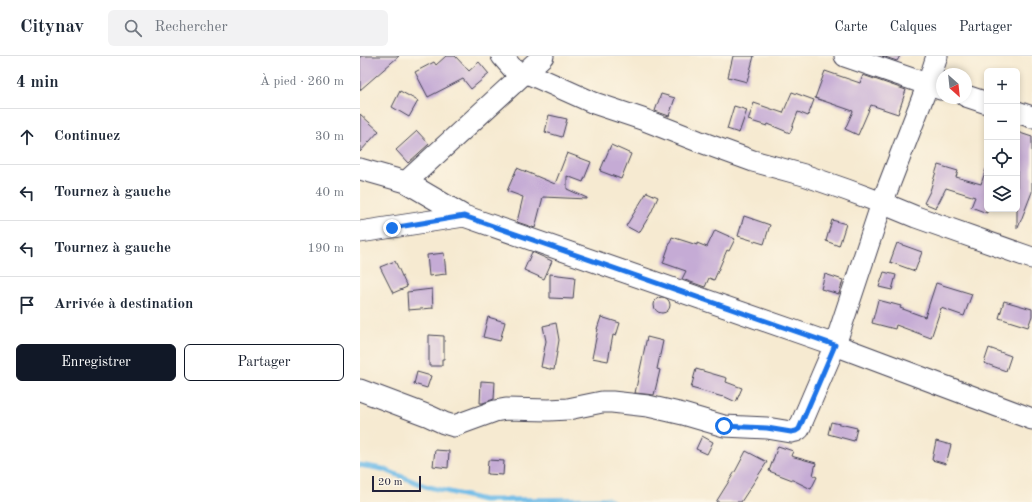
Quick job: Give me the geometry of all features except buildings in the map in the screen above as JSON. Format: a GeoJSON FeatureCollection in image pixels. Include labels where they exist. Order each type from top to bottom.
{"type":"FeatureCollection","features":[{"type":"Feature","properties":{"kind":"street"},"geometry":{"type":"LineString","coordinates":[[502,56],[522,74],[594,103],[753,160],[804,175],[1032,258]]}},
{"type":"Feature","properties":{"kind":"street"},"geometry":{"type":"LineString","coordinates":[[406,182],[543,56]]}},
{"type":"Feature","properties":{"kind":"street"},"geometry":{"type":"LineString","coordinates":[[845,56],[935,87]]}},
{"type":"Feature","properties":{"kind":"street"},"geometry":{"type":"LineString","coordinates":[[360,390],[454,426],[495,411],[506,409],[549,410],[602,402],[612,402],[648,406],[724,426],[767,428],[791,432],[796,431],[799,429],[835,345],[882,203],[935,87],[937,56]]}},
{"type":"Feature","properties":{"kind":"street"},"geometry":{"type":"LineString","coordinates":[[972,98],[984,102]]}},
{"type":"Feature","properties":{"kind":"street"},"geometry":{"type":"LineString","coordinates":[[1020,113],[1032,117]]}},
{"type":"Feature","properties":{"kind":"street"},"geometry":{"type":"LineString","coordinates":[[360,169],[406,182],[464,216],[835,345],[1032,419]]}},
{"type":"Feature","properties":{"kind":"street"},"geometry":{"type":"LineString","coordinates":[[360,232],[464,216]]}},
{"type":"Feature","properties":{"kind":"waterway"},"geometry":{"type":"LineString","coordinates":[[360,465],[383,469],[425,486],[483,500],[608,499],[613,502]]}},
{"type":"Feature","properties":{"kind":"route"},"geometry":{"type":"LineString","coordinates":[[392,228],[464,216],[835,345],[799,429],[791,432],[767,428],[724,426]]}}]}
